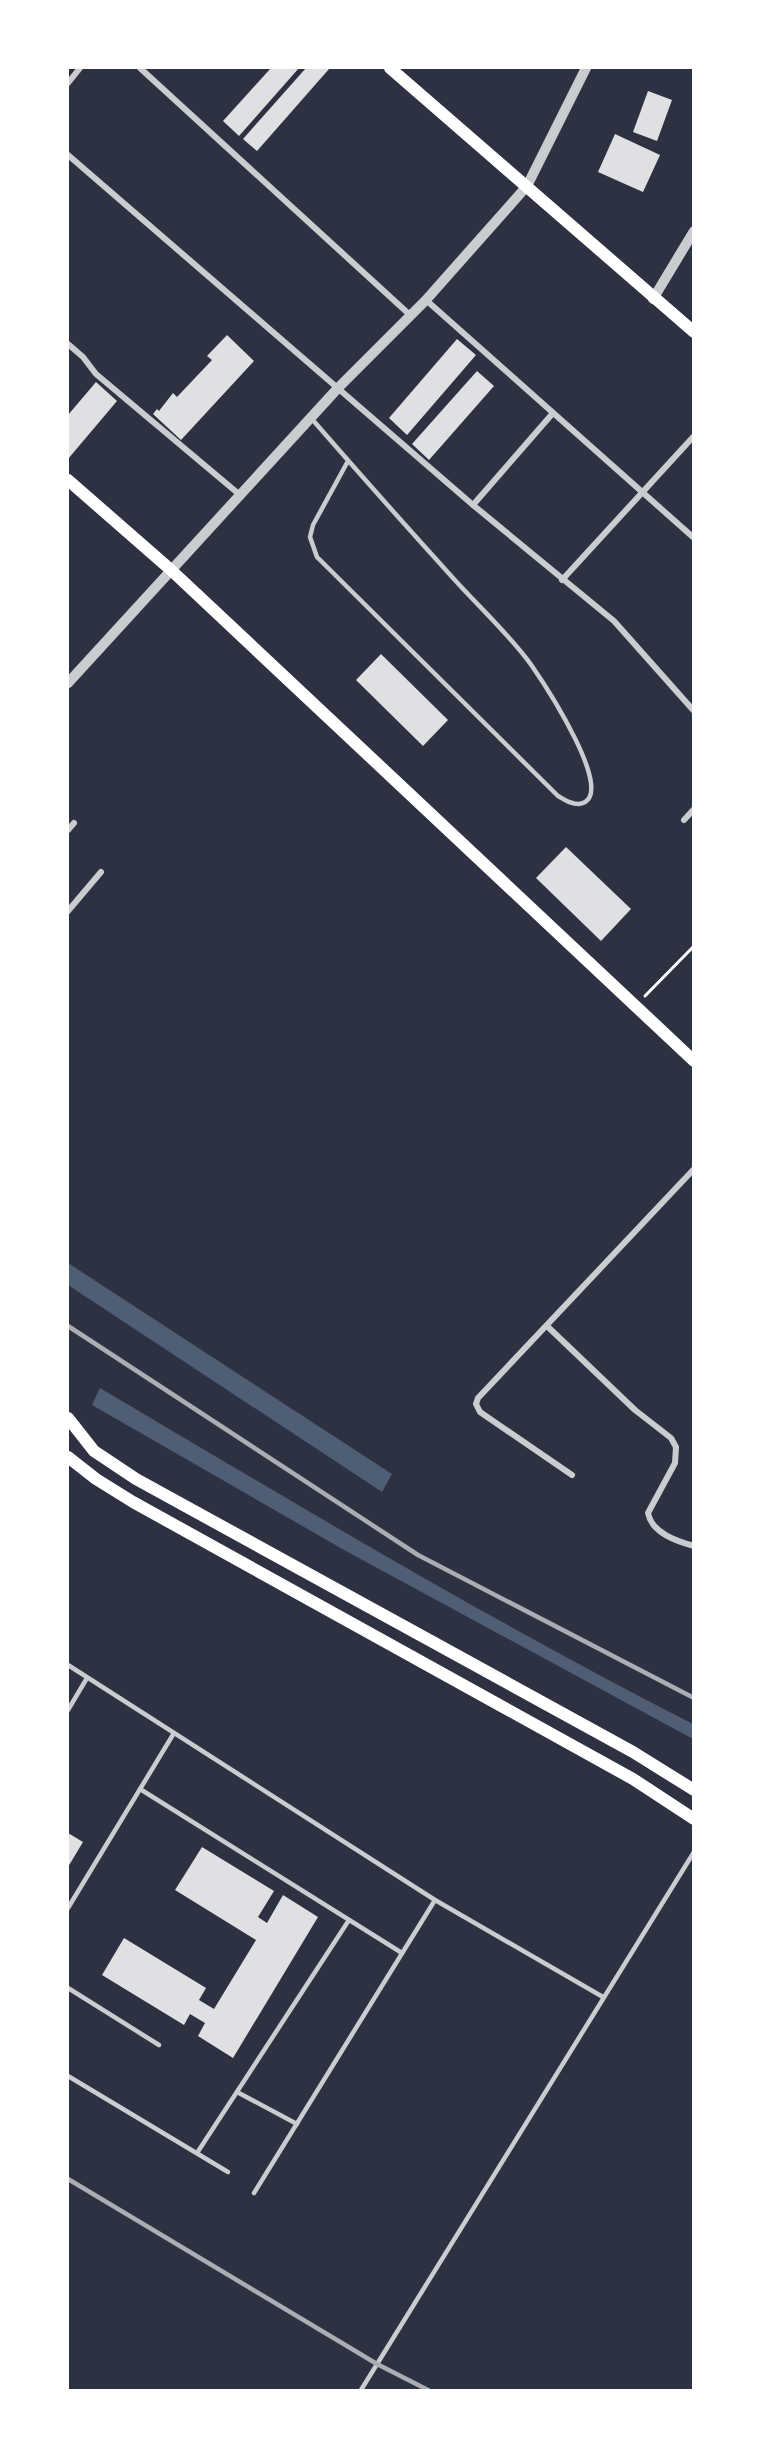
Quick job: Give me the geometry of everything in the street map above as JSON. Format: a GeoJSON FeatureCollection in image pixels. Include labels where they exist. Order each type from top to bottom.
{"type":"FeatureCollection","features":[{"type":"Feature","properties":{"kind":"main road"},"geometry":{"type":"LineString","coordinates":[[390,68],[693,332]]}},
{"type":"Feature","properties":{"kind":"main road"},"geometry":{"type":"LineString","coordinates":[[68,480],[171,570],[693,1061]]}},
{"type":"Feature","properties":{"kind":"main road"},"geometry":{"type":"LineString","coordinates":[[68,1418],[94,1451],[136,1479],[633,1752],[693,1790]]}},
{"type":"Feature","properties":{"kind":"main road"},"geometry":{"type":"LineString","coordinates":[[68,1457],[123,1496],[633,1779],[693,1819]]}},
{"type":"Feature","properties":{"kind":"street"},"geometry":{"type":"LineString","coordinates":[[68,83],[80,68]]}},
{"type":"Feature","properties":{"kind":"street"},"geometry":{"type":"LineString","coordinates":[[140,68],[410,315]]}},
{"type":"Feature","properties":{"kind":"street"},"geometry":{"type":"LineString","coordinates":[[68,683],[338,388],[426,300],[527,186],[586,68]]}},
{"type":"Feature","properties":{"kind":"street"},"geometry":{"type":"LineString","coordinates":[[68,155],[473,505],[614,621],[693,711]]}},
{"type":"Feature","properties":{"kind":"street"},"geometry":{"type":"LineString","coordinates":[[653,299],[693,231]]}},
{"type":"Feature","properties":{"kind":"street"},"geometry":{"type":"LineString","coordinates":[[426,300],[693,538]]}},
{"type":"Feature","properties":{"kind":"street"},"geometry":{"type":"LineString","coordinates":[[68,344],[83,357],[96,374],[240,495]]}},
{"type":"Feature","properties":{"kind":"street"},"geometry":{"type":"LineString","coordinates":[[473,505],[553,413]]}},
{"type":"Feature","properties":{"kind":"street"},"geometry":{"type":"LineString","coordinates":[[562,580],[693,436]]}},
{"type":"Feature","properties":{"kind":"street"},"geometry":{"type":"LineString","coordinates":[[684,820],[693,809]]}},
{"type":"Feature","properties":{"kind":"street"},"geometry":{"type":"LineString","coordinates":[[68,830],[74,823]]}},
{"type":"Feature","properties":{"kind":"street"},"geometry":{"type":"LineString","coordinates":[[68,911],[101,872]]}},
{"type":"Feature","properties":{"kind":"street"},"geometry":{"type":"LineString","coordinates":[[572,1475],[480,1412],[476,1404],[488,1385],[547,1326],[693,1169]]}},
{"type":"Feature","properties":{"kind":"street"},"geometry":{"type":"LineString","coordinates":[[547,1326],[635,1410],[671,1438],[676,1447],[675,1463],[648,1513],[649,1520],[663,1533],[693,1546]]}},
{"type":"Feature","properties":{"kind":"lane"},"geometry":{"type":"LineString","coordinates":[[311,418],[532,666],[584,754],[592,781],[591,794],[581,804],[569,803],[558,796],[317,557],[311,546],[313,525],[348,461]]}},
{"type":"Feature","properties":{"kind":"lane"},"geometry":{"type":"LineString","coordinates":[[68,1665],[435,1900],[603,1997]]}},
{"type":"Feature","properties":{"kind":"lane"},"geometry":{"type":"LineString","coordinates":[[68,1710],[87,1678]]}},
{"type":"Feature","properties":{"kind":"lane"},"geometry":{"type":"LineString","coordinates":[[68,1908],[174,1733]]}},
{"type":"Feature","properties":{"kind":"lane"},"geometry":{"type":"LineString","coordinates":[[140,1789],[402,1953]]}},
{"type":"Feature","properties":{"kind":"lane"},"geometry":{"type":"LineString","coordinates":[[361,2391],[693,1852]]}},
{"type":"Feature","properties":{"kind":"lane"},"geometry":{"type":"LineString","coordinates":[[254,2193],[435,1900]]}},
{"type":"Feature","properties":{"kind":"lane"},"geometry":{"type":"LineString","coordinates":[[197,2153],[349,1920]]}},
{"type":"Feature","properties":{"kind":"lane"},"geometry":{"type":"LineString","coordinates":[[68,1988],[159,2045]]}},
{"type":"Feature","properties":{"kind":"lane"},"geometry":{"type":"LineString","coordinates":[[68,2076],[228,2172]]}},
{"type":"Feature","properties":{"kind":"lane"},"geometry":{"type":"LineString","coordinates":[[237,2092],[297,2124]]}},
{"type":"Feature","properties":{"kind":"path"},"geometry":{"type":"LineString","coordinates":[[635,1006],[693,946]]}},
{"type":"Feature","properties":{"kind":"water"},"geometry":{"type":"Polygon","coordinates":[[[68,1263],[392,1474],[382,1492],[68,1285],[68,1263]]]}},
{"type":"Feature","properties":{"kind":"water"},"geometry":{"type":"Polygon","coordinates":[[[100,1388],[468,1603],[693,1724],[693,1739],[344,1550],[92,1405],[100,1388]]]}},
{"type":"Feature","properties":{"kind":"building"},"geometry":{"type":"Polygon","coordinates":[[[271,68],[299,68],[239,136],[223,121],[271,68]]]}},
{"type":"Feature","properties":{"kind":"building"},"geometry":{"type":"Polygon","coordinates":[[[306,68],[329,69],[257,151],[243,139],[306,68]]]}},
{"type":"Feature","properties":{"kind":"building"},"geometry":{"type":"Polygon","coordinates":[[[648,91],[672,100],[657,141],[633,132],[648,91]]]}},
{"type":"Feature","properties":{"kind":"building"},"geometry":{"type":"Polygon","coordinates":[[[615,134],[660,155],[643,192],[598,172],[615,134]]]}},
{"type":"Feature","properties":{"kind":"building"},"geometry":{"type":"Polygon","coordinates":[[[227,335],[254,361],[181,440],[153,414],[157,409],[159,411],[173,393],[177,397],[212,360],[207,356],[227,335]]]}},
{"type":"Feature","properties":{"kind":"building"},"geometry":{"type":"Polygon","coordinates":[[[457,339],[476,355],[407,435],[389,418],[457,339]]]}},
{"type":"Feature","properties":{"kind":"building"},"geometry":{"type":"Polygon","coordinates":[[[477,371],[494,386],[429,460],[412,444],[477,371]]]}},
{"type":"Feature","properties":{"kind":"building"},"geometry":{"type":"Polygon","coordinates":[[[96,382],[117,401],[68,459],[68,415],[96,382]]]}},
{"type":"Feature","properties":{"kind":"building"},"geometry":{"type":"Polygon","coordinates":[[[381,654],[448,720],[423,746],[356,680],[381,654]]]}},
{"type":"Feature","properties":{"kind":"building"},"geometry":{"type":"Polygon","coordinates":[[[566,847],[631,909],[601,941],[536,878],[566,847]]]}},
{"type":"Feature","properties":{"kind":"building"},"geometry":{"type":"Polygon","coordinates":[[[68,1833],[83,1842],[68,1867],[68,1833]]]}},
{"type":"Feature","properties":{"kind":"building"},"geometry":{"type":"Polygon","coordinates":[[[202,1847],[274,1891],[258,1917],[267,1923],[283,1895],[318,1917],[233,2058],[198,2036],[205,2023],[190,2014],[184,2025],[102,1975],[124,1938],[206,1988],[199,2000],[214,2009],[256,1940],[175,1890],[202,1847]]]}},
{"type":"Feature","properties":{"kind":"railway"},"geometry":{"type":"LineString","coordinates":[[68,1326],[418,1555],[694,1698]]}},
{"type":"Feature","properties":{"kind":"railway"},"geometry":{"type":"LineString","coordinates":[[68,2179],[377,2364],[428,2390]]}}]}
